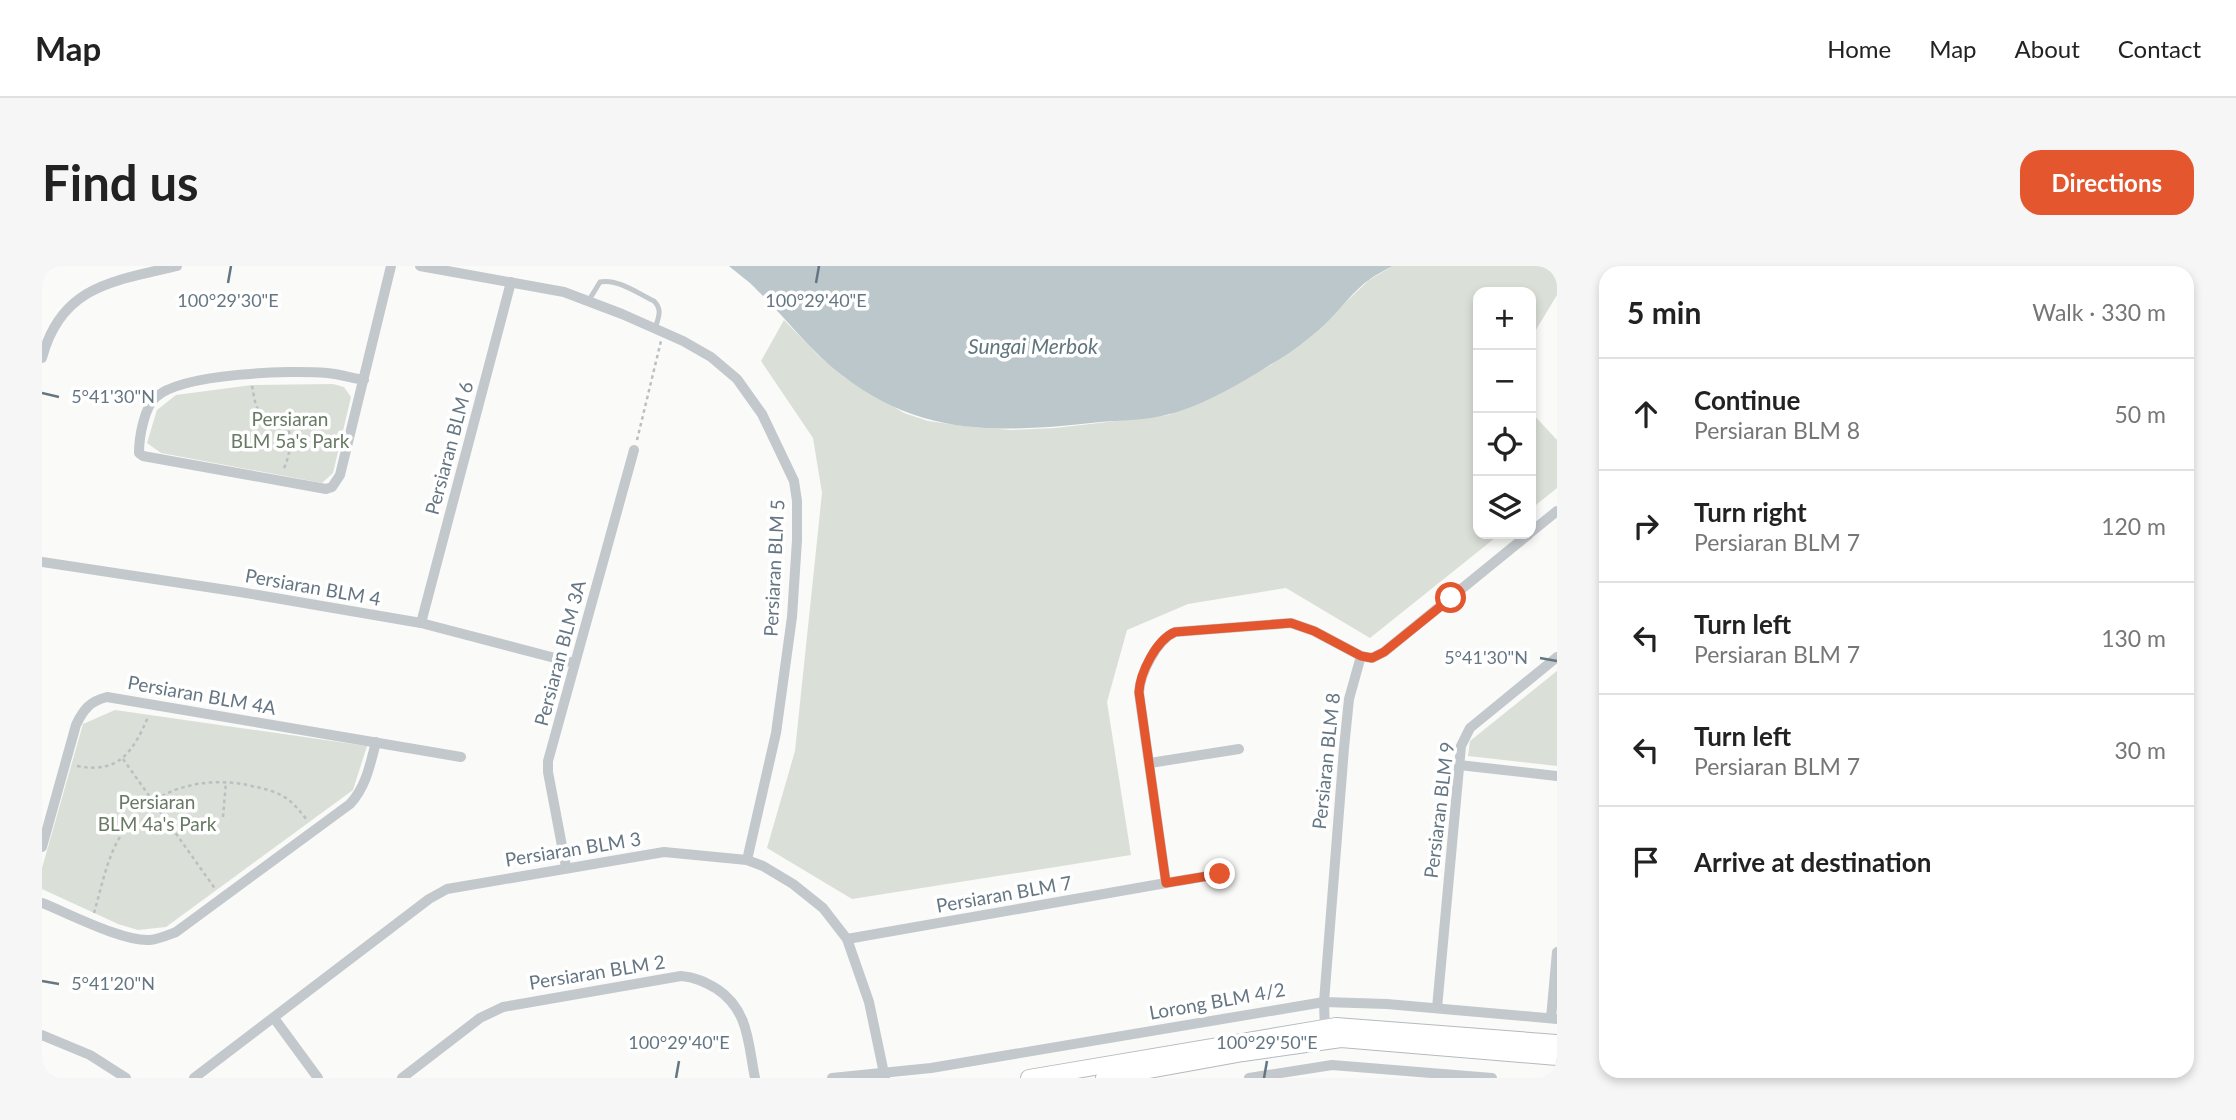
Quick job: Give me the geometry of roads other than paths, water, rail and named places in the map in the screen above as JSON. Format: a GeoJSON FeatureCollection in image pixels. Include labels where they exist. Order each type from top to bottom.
{"type":"FeatureCollection","features":[{"type":"Feature","properties":{"kind":"street"},"geometry":{"type":"LineString","coordinates":[[42,358],[57,322],[86,292],[177,266]]}},
{"type":"Feature","properties":{"kind":"street"},"geometry":{"type":"LineString","coordinates":[[364,380],[327,373],[249,374],[191,381],[167,389],[156,397],[148,409],[139,453],[190,466],[326,489],[336,484],[364,380],[391,266]]}},
{"type":"Feature","properties":{"kind":"street","name":"Persiaran BLM 5"},"geometry":{"type":"LineString","coordinates":[[420,266],[564,292],[589,300],[710,357],[737,379],[762,414],[787,463],[797,501],[794,587],[785,671],[776,733],[747,860]]}},
{"type":"Feature","properties":{"kind":"street","name":"Persiaran BLM 6"},"geometry":{"type":"LineString","coordinates":[[421,623],[511,282]]}},
{"type":"Feature","properties":{"kind":"street","name":"Persiaran BLM 3A"},"geometry":{"type":"LineString","coordinates":[[566,867],[551,793],[548,761],[634,450]]}},
{"type":"Feature","properties":{"kind":"street"},"geometry":{"type":"LineString","coordinates":[[1536,528],[1557,511]]}},
{"type":"Feature","properties":{"kind":"street"},"geometry":{"type":"LineString","coordinates":[[1166,883],[1139,702],[1139,686],[1145,669],[1168,635],[1175,632],[1291,623],[1314,631],[1361,656],[1372,658],[1384,652],[1523,539]]}},
{"type":"Feature","properties":{"kind":"street","name":"Persiaran BLM 4"},"geometry":{"type":"LineString","coordinates":[[42,562],[421,623],[574,663]]}},
{"type":"Feature","properties":{"kind":"street","name":"Persiaran BLM 8"},"geometry":{"type":"LineString","coordinates":[[1325,1034],[1324,1002],[1344,748],[1349,699],[1361,656]]}},
{"type":"Feature","properties":{"kind":"street","name":"Persiaran BLM 9"},"geometry":{"type":"LineString","coordinates":[[1437,1008],[1461,747],[1470,728],[1557,657]]}},
{"type":"Feature","properties":{"kind":"street","name":"Persiaran BLM 4A"},"geometry":{"type":"LineString","coordinates":[[42,847],[76,725],[82,712],[90,704],[107,697],[461,757]]}},
{"type":"Feature","properties":{"kind":"street"},"geometry":{"type":"LineString","coordinates":[[42,903],[129,937],[152,940],[176,932],[358,796],[365,782],[376,742]]}},
{"type":"Feature","properties":{"kind":"street"},"geometry":{"type":"LineString","coordinates":[[1150,763],[1239,749]]}},
{"type":"Feature","properties":{"kind":"street"},"geometry":{"type":"LineString","coordinates":[[1459,765],[1557,776]]}},
{"type":"Feature","properties":{"kind":"street","name":"Persiaran BLM 3"},"geometry":{"type":"LineString","coordinates":[[194,1078],[437,894],[459,886],[664,852],[747,860],[780,876],[813,899],[831,916],[847,939],[867,995],[885,1075]]}},
{"type":"Feature","properties":{"kind":"street","name":"Persiaran BLM 7"},"geometry":{"type":"LineString","coordinates":[[847,939],[1220,874]]}},
{"type":"Feature","properties":{"kind":"street"},"geometry":{"type":"LineString","coordinates":[[1554,1018],[1557,952]]}},
{"type":"Feature","properties":{"kind":"street","name":"Persiaran BLM 2"},"geometry":{"type":"LineString","coordinates":[[402,1078],[480,1018],[503,1007],[681,976],[700,979],[734,1002],[743,1020],[755,1078]]}},
{"type":"Feature","properties":{"kind":"street","name":"Lorong BLM 4/2"},"geometry":{"type":"LineString","coordinates":[[832,1078],[885,1075],[931,1068],[1324,1002],[1554,1018]]}},
{"type":"Feature","properties":{"kind":"street"},"geometry":{"type":"LineString","coordinates":[[274,1018],[318,1078]]}},
{"type":"Feature","properties":{"kind":"street"},"geometry":{"type":"LineString","coordinates":[[1104,1078],[1325,1034],[1351,1026],[1557,1043]]}},
{"type":"Feature","properties":{"kind":"street"},"geometry":{"type":"LineString","coordinates":[[1029,1078],[1325,1034],[1557,1057]]}},
{"type":"Feature","properties":{"kind":"street"},"geometry":{"type":"LineString","coordinates":[[42,1035],[90,1055],[127,1078]]}},
{"type":"Feature","properties":{"kind":"street"},"geometry":{"type":"LineString","coordinates":[[1249,1078],[1332,1065],[1492,1078]]}},
{"type":"Feature","properties":{"kind":"lane"},"geometry":{"type":"LineString","coordinates":[[589,300],[600,282],[618,284],[659,306],[659,331]]}},
{"type":"Feature","properties":{"kind":"water","name":"Sungai Merbok"},"geometry":{"type":"Polygon","coordinates":[[[729,266],[1393,266],[1364,284],[1312,336],[1277,361],[1196,405],[1170,414],[1141,419],[992,428],[931,420],[872,396],[831,366],[754,287],[729,266]]]}},
{"type":"Feature","properties":{"kind":"park label","name":"Persiaran BLM 5a's Park"},"geometry":{"type":"Point","coordinates":[290,430]}},
{"type":"Feature","properties":{"kind":"park label","name":"Persiaran BLM 4a's Park"},"geometry":{"type":"Point","coordinates":[157,813]}}]}
